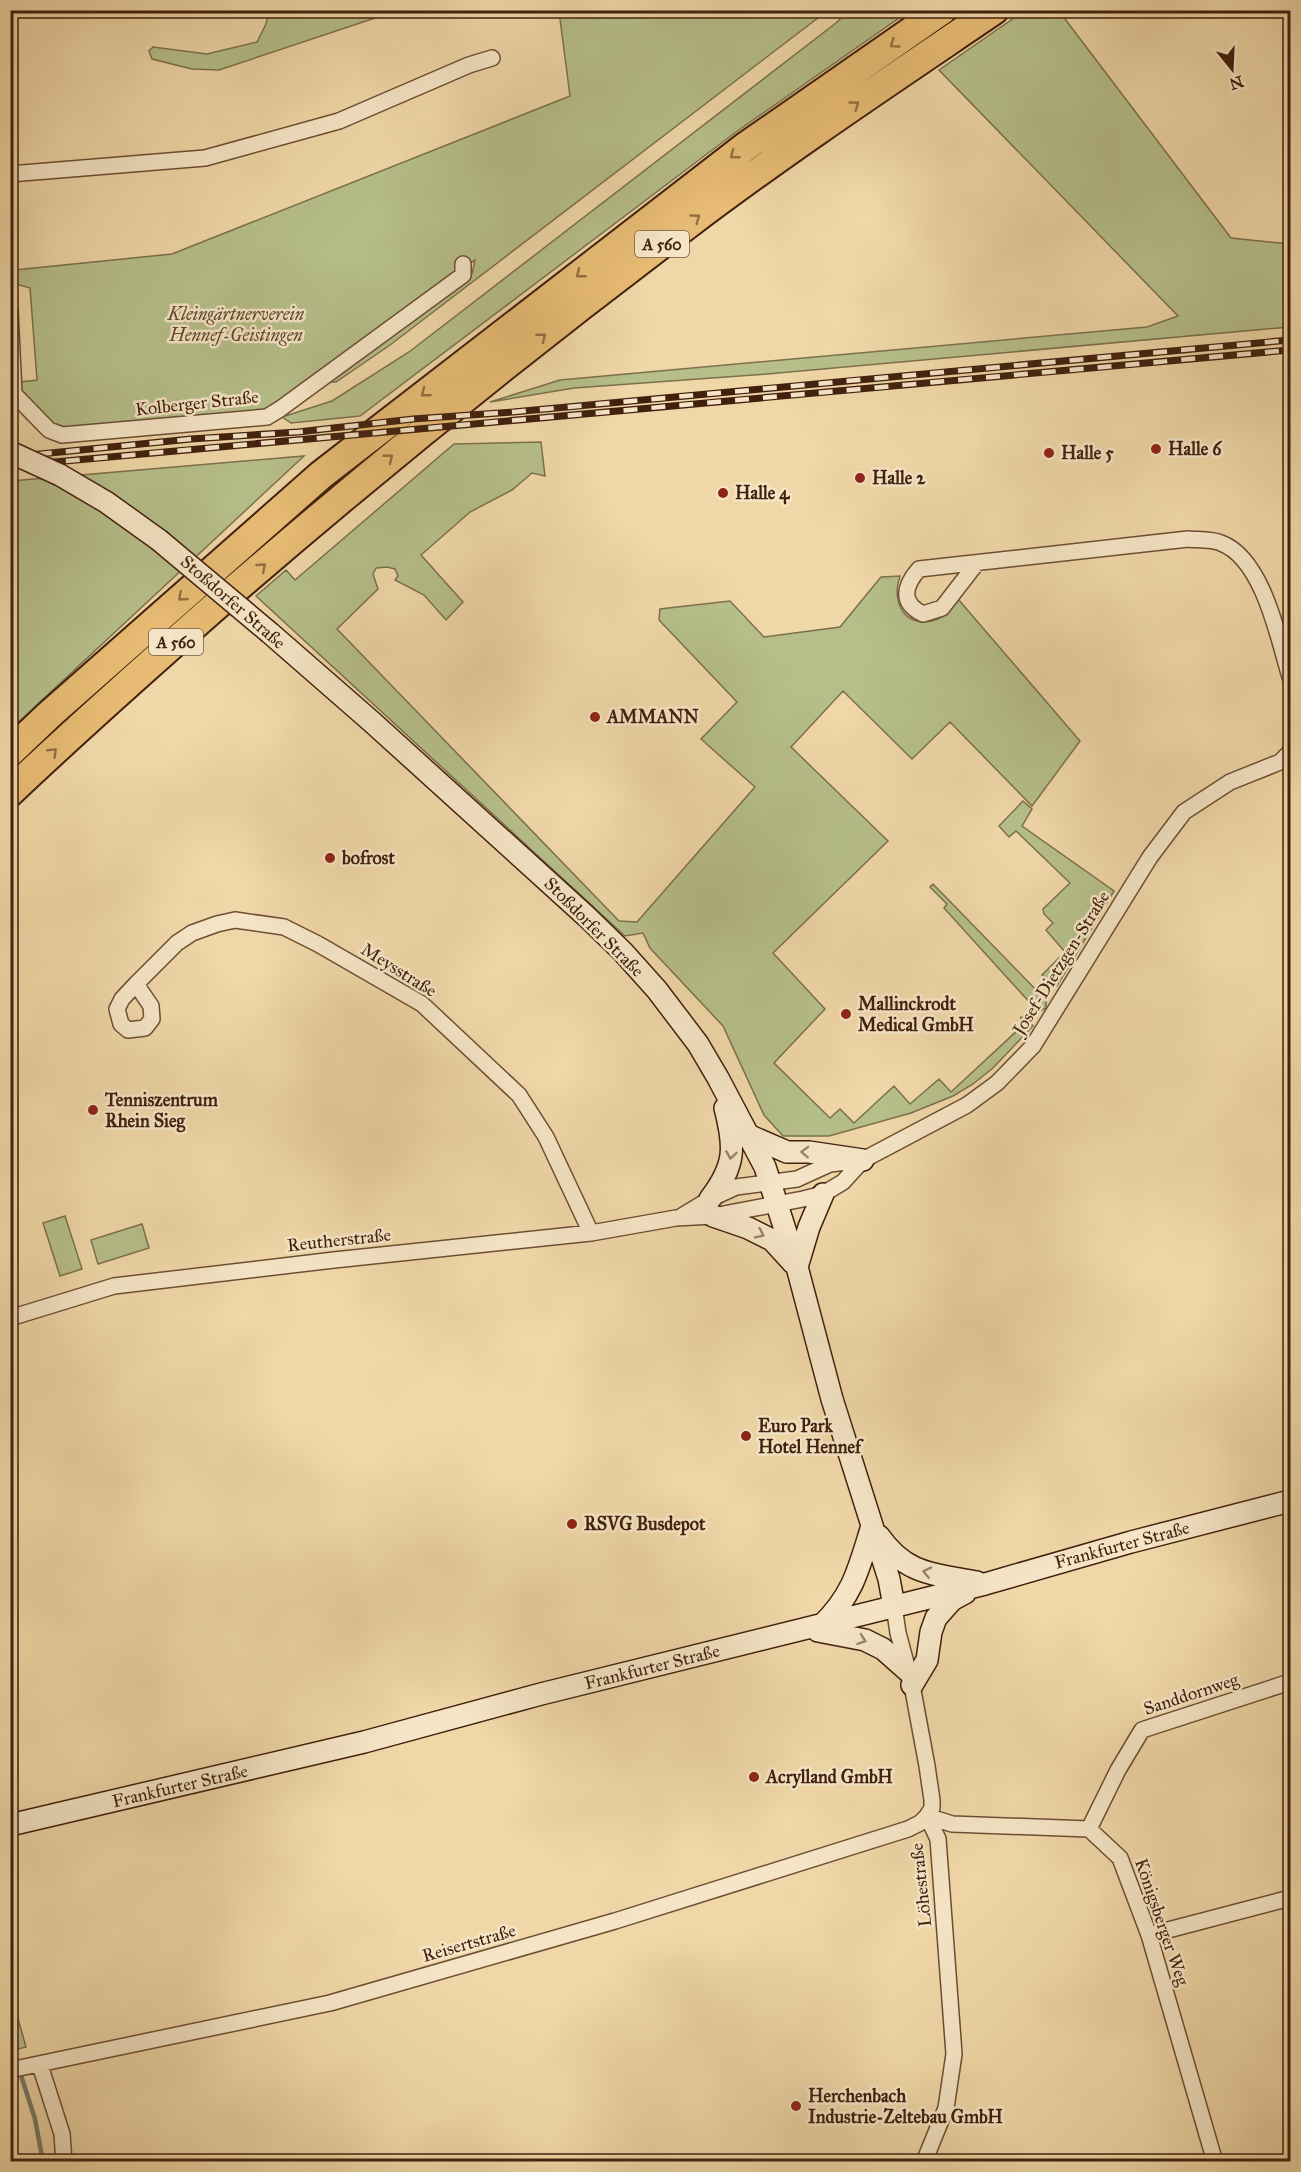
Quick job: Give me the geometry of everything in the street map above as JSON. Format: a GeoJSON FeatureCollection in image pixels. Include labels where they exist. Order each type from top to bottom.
{"type":"FeatureCollection","features":[{"type":"Feature","properties":{"kind":"highway","name":"A 560"},"geometry":{"type":"LineString","coordinates":[[10,752],[321,475],[745,147],[942,10]]}},
{"type":"Feature","properties":{"kind":"highway","name":"A 560"},"geometry":{"type":"LineString","coordinates":[[10,792],[87,719],[344,495],[413,439],[691,222],[879,87],[994,10]]}},
{"type":"Feature","properties":{"kind":"main road","name":"Stoßdorfer Straße"},"geometry":{"type":"LineString","coordinates":[[10,452],[60,475],[106,502],[159,540],[372,722],[594,923],[657,990],[698,1044],[765,1167],[797,1267],[832,1400],[889,1579],[894,1606]]}},
{"type":"Feature","properties":{"kind":"main road"},"geometry":{"type":"LineString","coordinates":[[718,1078],[733,1139],[731,1161],[712,1207],[772,1240],[797,1267]]}},
{"type":"Feature","properties":{"kind":"main road"},"geometry":{"type":"LineString","coordinates":[[748,1135],[787,1152],[809,1152],[862,1160]]}},
{"type":"Feature","properties":{"kind":"main road"},"geometry":{"type":"LineString","coordinates":[[797,1267],[809,1227],[823,1194]]}},
{"type":"Feature","properties":{"kind":"main road","name":"Frankfurter Straße"},"geometry":{"type":"LineString","coordinates":[[10,1825],[341,1747],[540,1694],[985,1584],[1141,1539],[1290,1501]]}},
{"type":"Feature","properties":{"kind":"main road"},"geometry":{"type":"LineString","coordinates":[[872,1526],[891,1552],[921,1571],[985,1584]]}},
{"type":"Feature","properties":{"kind":"main road"},"geometry":{"type":"LineString","coordinates":[[814,1627],[838,1610],[853,1586],[872,1526]]}},
{"type":"Feature","properties":{"kind":"main road"},"geometry":{"type":"LineString","coordinates":[[814,1627],[865,1640],[883,1649],[910,1679],[927,1660],[931,1632],[936,1618],[952,1600],[985,1584]]}},
{"type":"Feature","properties":{"kind":"street"},"geometry":{"type":"LineString","coordinates":[[10,174],[205,158],[339,121],[468,65],[492,58]]}},
{"type":"Feature","properties":{"kind":"street","name":"Kolberger Straße"},"geometry":{"type":"LineString","coordinates":[[10,311],[14,394],[49,430],[62,435],[267,417],[463,275],[463,264]]}},
{"type":"Feature","properties":{"kind":"street"},"geometry":{"type":"LineString","coordinates":[[976,564],[942,608],[923,614],[909,603],[906,588],[920,569],[1188,539],[1220,543],[1240,555],[1254,572],[1290,677]]}},
{"type":"Feature","properties":{"kind":"street","name":"Josef-Dietzgen-Straße"},"geometry":{"type":"LineString","coordinates":[[770,1183],[797,1179],[830,1164],[862,1160],[968,1105],[998,1083],[1034,1047],[1150,857],[1184,812],[1230,782],[1280,762],[1290,752]]}},
{"type":"Feature","properties":{"kind":"street","name":"Meysstraße"},"geometry":{"type":"LineString","coordinates":[[136,984],[177,943],[192,933],[235,920],[284,927],[318,944],[422,1004],[519,1095],[546,1137],[591,1233]]}},
{"type":"Feature","properties":{"kind":"street"},"geometry":{"type":"LineString","coordinates":[[823,1194],[843,1182],[862,1160]]}},
{"type":"Feature","properties":{"kind":"street","name":"Reutherstraße"},"geometry":{"type":"LineString","coordinates":[[712,1207],[736,1187],[770,1183]]}},
{"type":"Feature","properties":{"kind":"street","name":"Reutherstraße"},"geometry":{"type":"LineString","coordinates":[[10,1318],[114,1286],[591,1233],[676,1218],[712,1207],[777,1204],[823,1194]]}},
{"type":"Feature","properties":{"kind":"street","name":"Löhestraße"},"geometry":{"type":"LineString","coordinates":[[894,1606],[932,1800],[932,1808],[927,1816],[938,1839],[954,2054],[946,2108],[924,2162]]}},
{"type":"Feature","properties":{"kind":"street","name":"Sanddornweg"},"geometry":{"type":"LineString","coordinates":[[1089,1829],[1118,1770],[1142,1730],[1290,1682]]}},
{"type":"Feature","properties":{"kind":"street"},"geometry":{"type":"LineString","coordinates":[[927,1816],[952,1824],[1089,1829]]}},
{"type":"Feature","properties":{"kind":"street","name":"Reisertstraße"},"geometry":{"type":"LineString","coordinates":[[11,2070],[330,2003],[683,1900],[908,1828],[920,1823],[927,1816]]}},
{"type":"Feature","properties":{"kind":"street","name":"Königsberger Weg"},"geometry":{"type":"LineString","coordinates":[[1089,1829],[1120,1858],[1149,1935],[1215,2162]]}},
{"type":"Feature","properties":{"kind":"street"},"geometry":{"type":"LineString","coordinates":[[1149,1935],[1290,1898]]}},
{"type":"Feature","properties":{"kind":"street"},"geometry":{"type":"LineString","coordinates":[[34,2066],[62,2134],[64,2162]]}},
{"type":"Feature","properties":{"kind":"green space"},"geometry":{"type":"Polygon","coordinates":[[[269,11],[396,11],[219,70],[192,69],[152,59],[149,51],[153,47],[207,54],[257,42],[266,24],[269,11]]]}},
{"type":"Feature","properties":{"kind":"green space","name":"Kleingärtnerverein Hennef-Geistingen"},"geometry":{"type":"Polygon","coordinates":[[[559,11],[827,11],[390,345],[336,382],[321,382],[472,274],[475,260],[270,409],[64,430],[55,426],[21,397],[20,382],[37,380],[30,288],[16,284],[15,270],[172,254],[570,96],[559,11]]]}},
{"type":"Feature","properties":{"kind":"green space"},"geometry":{"type":"Polygon","coordinates":[[[848,11],[909,11],[736,132],[360,416],[291,423],[282,417],[332,401],[409,352],[836,23],[848,11]]]}},
{"type":"Feature","properties":{"kind":"green space"},"geometry":{"type":"Polygon","coordinates":[[[1024,11],[1059,11],[1231,238],[1290,244],[1290,327],[767,374],[574,388],[490,402],[560,380],[1147,327],[1178,316],[939,70],[1024,11]]]}},
{"type":"Feature","properties":{"kind":"green space"},"geometry":{"type":"Polygon","coordinates":[[[541,442],[545,476],[532,473],[512,490],[470,512],[421,555],[463,602],[446,620],[424,595],[395,580],[398,576],[395,569],[387,567],[376,568],[373,574],[378,589],[337,629],[619,921],[637,922],[755,787],[701,739],[737,702],[659,620],[660,609],[730,601],[764,637],[840,627],[881,577],[900,576],[897,586],[899,605],[910,618],[927,622],[938,619],[949,611],[958,599],[1080,741],[1032,806],[950,722],[912,759],[843,691],[791,747],[888,841],[773,953],[825,1009],[774,1063],[830,1118],[840,1109],[854,1123],[894,1086],[910,1104],[939,1079],[951,1092],[1020,1028],[1021,1017],[1026,1017],[1033,1026],[993,1068],[973,1084],[953,1096],[911,1113],[829,1136],[783,1136],[764,1115],[723,1026],[650,948],[643,933],[625,936],[256,596],[286,570],[295,580],[454,444],[541,442]]]}},
{"type":"Feature","properties":{"kind":"green space"},"geometry":{"type":"Polygon","coordinates":[[[304,456],[11,729],[11,481],[304,456]]]}},
{"type":"Feature","properties":{"kind":"green space"},"geometry":{"type":"Polygon","coordinates":[[[1023,801],[1032,809],[1022,826],[1114,891],[1057,986],[1042,975],[1065,952],[1046,930],[1053,923],[1044,914],[1043,909],[1070,883],[1016,831],[1009,837],[999,826],[1023,801]]]}},
{"type":"Feature","properties":{"kind":"green space"},"geometry":{"type":"Polygon","coordinates":[[[933,884],[1046,1000],[1046,1008],[1040,1011],[1032,1005],[944,908],[947,904],[930,887],[933,884]]]}},
{"type":"Feature","properties":{"kind":"green space"},"geometry":{"type":"Polygon","coordinates":[[[65,1216],[82,1269],[60,1276],[43,1223],[65,1216]]]}},
{"type":"Feature","properties":{"kind":"green space"},"geometry":{"type":"Polygon","coordinates":[[[142,1224],[149,1248],[98,1264],[91,1240],[142,1224]]]}},
{"type":"Feature","properties":{"kind":"green space"},"geometry":{"type":"Polygon","coordinates":[[[11,1994],[26,2047],[11,2051],[10,2050],[11,1994]]]}},
{"type":"Feature","properties":{"kind":"waterway"},"geometry":{"type":"LineString","coordinates":[[10,2041],[35,2119],[43,2162]]}},
{"type":"Feature","properties":{"kind":"railway"},"geometry":{"type":"LineString","coordinates":[[10,457],[1290,340]]}},
{"type":"Feature","properties":{"kind":"railway"},"geometry":{"type":"LineString","coordinates":[[10,466],[1290,350]]}},
{"type":"Feature","properties":{"kind":"place","name":"Halle 6"},"geometry":{"type":"Point","coordinates":[1156,449]}},
{"type":"Feature","properties":{"kind":"place","name":"Halle 5"},"geometry":{"type":"Point","coordinates":[1049,453]}},
{"type":"Feature","properties":{"kind":"place","name":"Halle 2"},"geometry":{"type":"Point","coordinates":[860,478]}},
{"type":"Feature","properties":{"kind":"place","name":"Halle 4"},"geometry":{"type":"Point","coordinates":[723,493]}},
{"type":"Feature","properties":{"kind":"place","name":"AMMANN"},"geometry":{"type":"Point","coordinates":[595,717]}},
{"type":"Feature","properties":{"kind":"place","name":"bofrost"},"geometry":{"type":"Point","coordinates":[330,858]}},
{"type":"Feature","properties":{"kind":"place","name":"Mallinckrodt Medical GmbH"},"geometry":{"type":"Point","coordinates":[846,1014]}},
{"type":"Feature","properties":{"kind":"place","name":"Tenniszentrum Rhein Sieg"},"geometry":{"type":"Point","coordinates":[93,1110]}},
{"type":"Feature","properties":{"kind":"place","name":"Euro Park Hotel Hennef"},"geometry":{"type":"Point","coordinates":[746,1436]}},
{"type":"Feature","properties":{"kind":"place","name":"RSVG Busdepot"},"geometry":{"type":"Point","coordinates":[572,1524]}},
{"type":"Feature","properties":{"kind":"place","name":"Acrylland GmbH"},"geometry":{"type":"Point","coordinates":[754,1777]}},
{"type":"Feature","properties":{"kind":"place","name":"Herchenbach Industrie-Zeltebau GmbH"},"geometry":{"type":"Point","coordinates":[796,2106]}}]}
